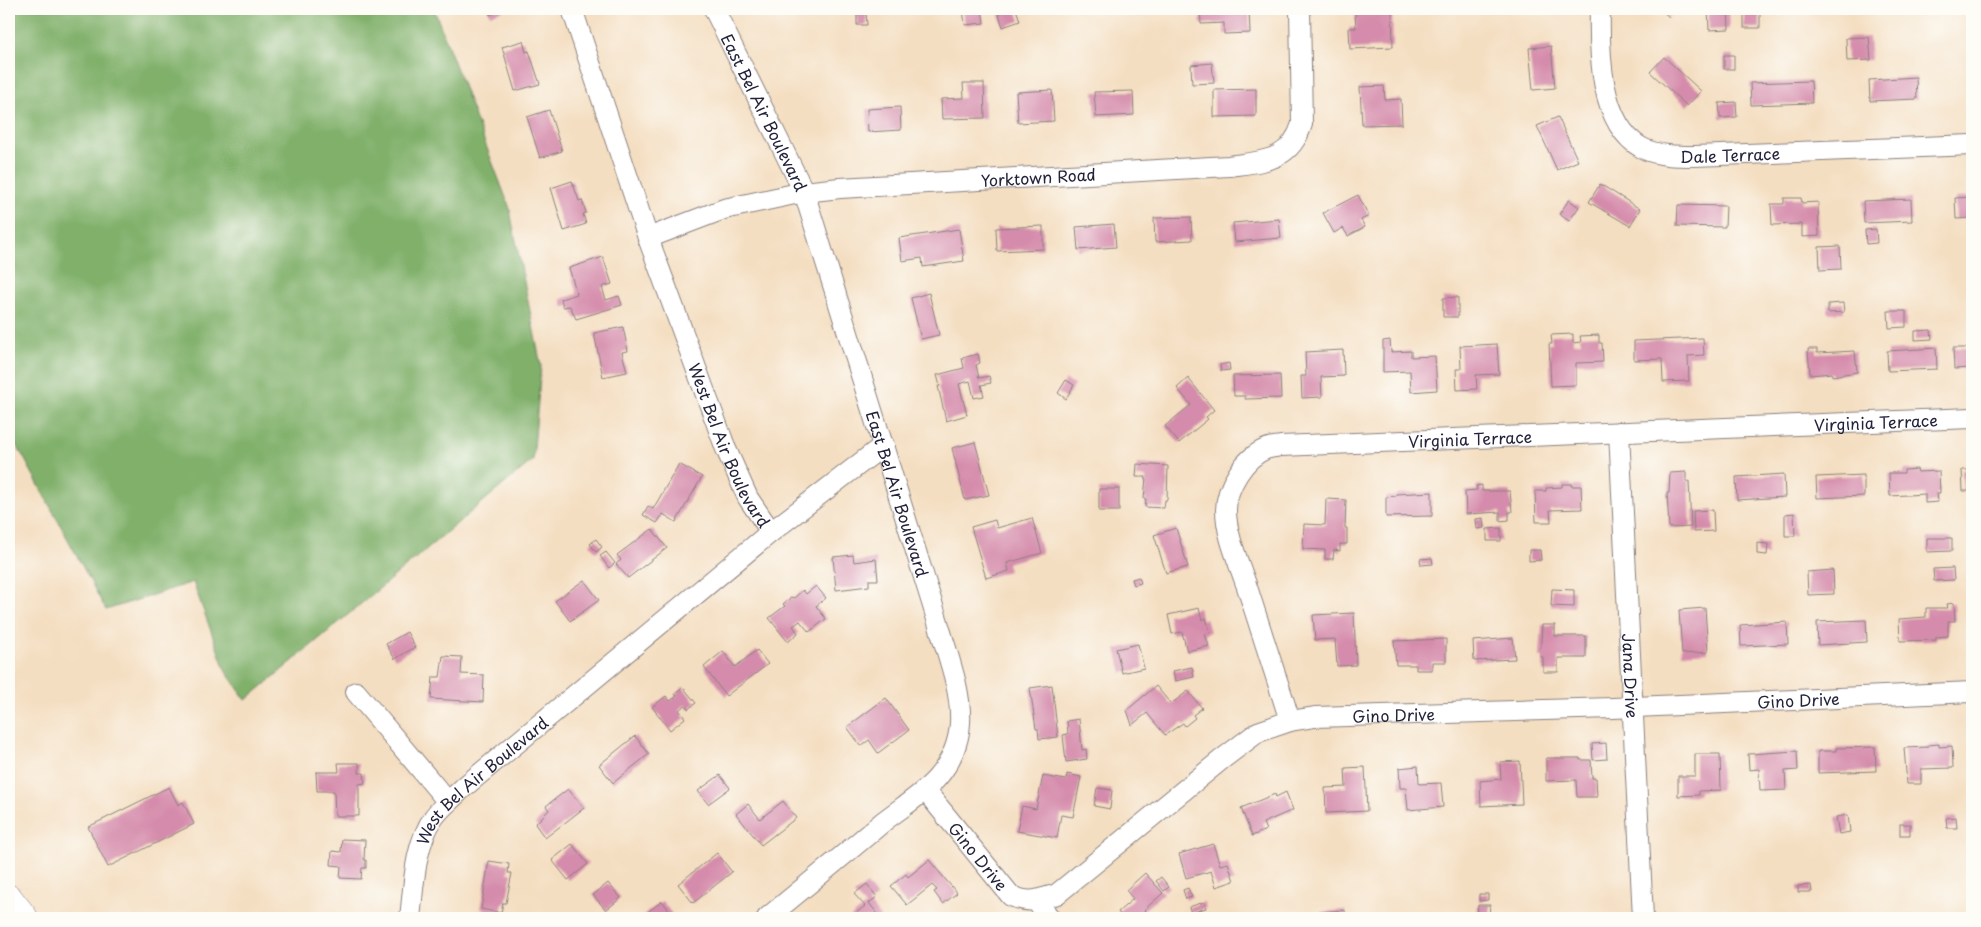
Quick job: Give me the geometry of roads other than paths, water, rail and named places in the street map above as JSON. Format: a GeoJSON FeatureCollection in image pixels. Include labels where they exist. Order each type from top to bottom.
{"type":"FeatureCollection","features":[{"type":"Feature","properties":{"kind":"street","name":"West Bel Air Boulevard"},"geometry":{"type":"LineString","coordinates":[[410,918],[419,853],[434,818],[448,802],[771,532],[748,498],[726,449],[648,238],[572,9]]}},
{"type":"Feature","properties":{"kind":"street","name":"East Bel Air Boulevard"},"geometry":{"type":"LineString","coordinates":[[714,9],[804,192],[937,619],[960,708],[957,744],[938,777],[925,790],[899,809],[767,918]]}},
{"type":"Feature","properties":{"kind":"street","name":"Yorktown Road"},"geometry":{"type":"LineString","coordinates":[[648,238],[724,209],[804,192],[850,187],[1229,166],[1261,162],[1277,157],[1289,148],[1298,137],[1302,124],[1300,9]]}},
{"type":"Feature","properties":{"kind":"street","name":"Dale Terrace"},"geometry":{"type":"LineString","coordinates":[[1600,9],[1604,77],[1608,100],[1616,120],[1627,135],[1640,147],[1654,153],[1695,156],[1972,145]]}},
{"type":"Feature","properties":{"kind":"street","name":"Virginia Terrace"},"geometry":{"type":"LineString","coordinates":[[1290,720],[1231,538],[1226,510],[1233,484],[1241,471],[1255,455],[1266,449],[1281,446],[1972,418]]}},
{"type":"Feature","properties":{"kind":"street","name":"Jana Drive"},"geometry":{"type":"LineString","coordinates":[[1619,432],[1643,918]]}},
{"type":"Feature","properties":{"kind":"street"},"geometry":{"type":"LineString","coordinates":[[771,532],[884,446]]}},
{"type":"Feature","properties":{"kind":"street"},"geometry":{"type":"LineString","coordinates":[[356,692],[448,802]]}},
{"type":"Feature","properties":{"kind":"street","name":"Gino Drive"},"geometry":{"type":"LineString","coordinates":[[925,790],[1008,892],[1022,901],[1036,901],[1057,894],[1258,732],[1290,720],[1972,692]]}},
{"type":"Feature","properties":{"kind":"street"},"geometry":{"type":"LineString","coordinates":[[1036,901],[1050,918]]}}]}
